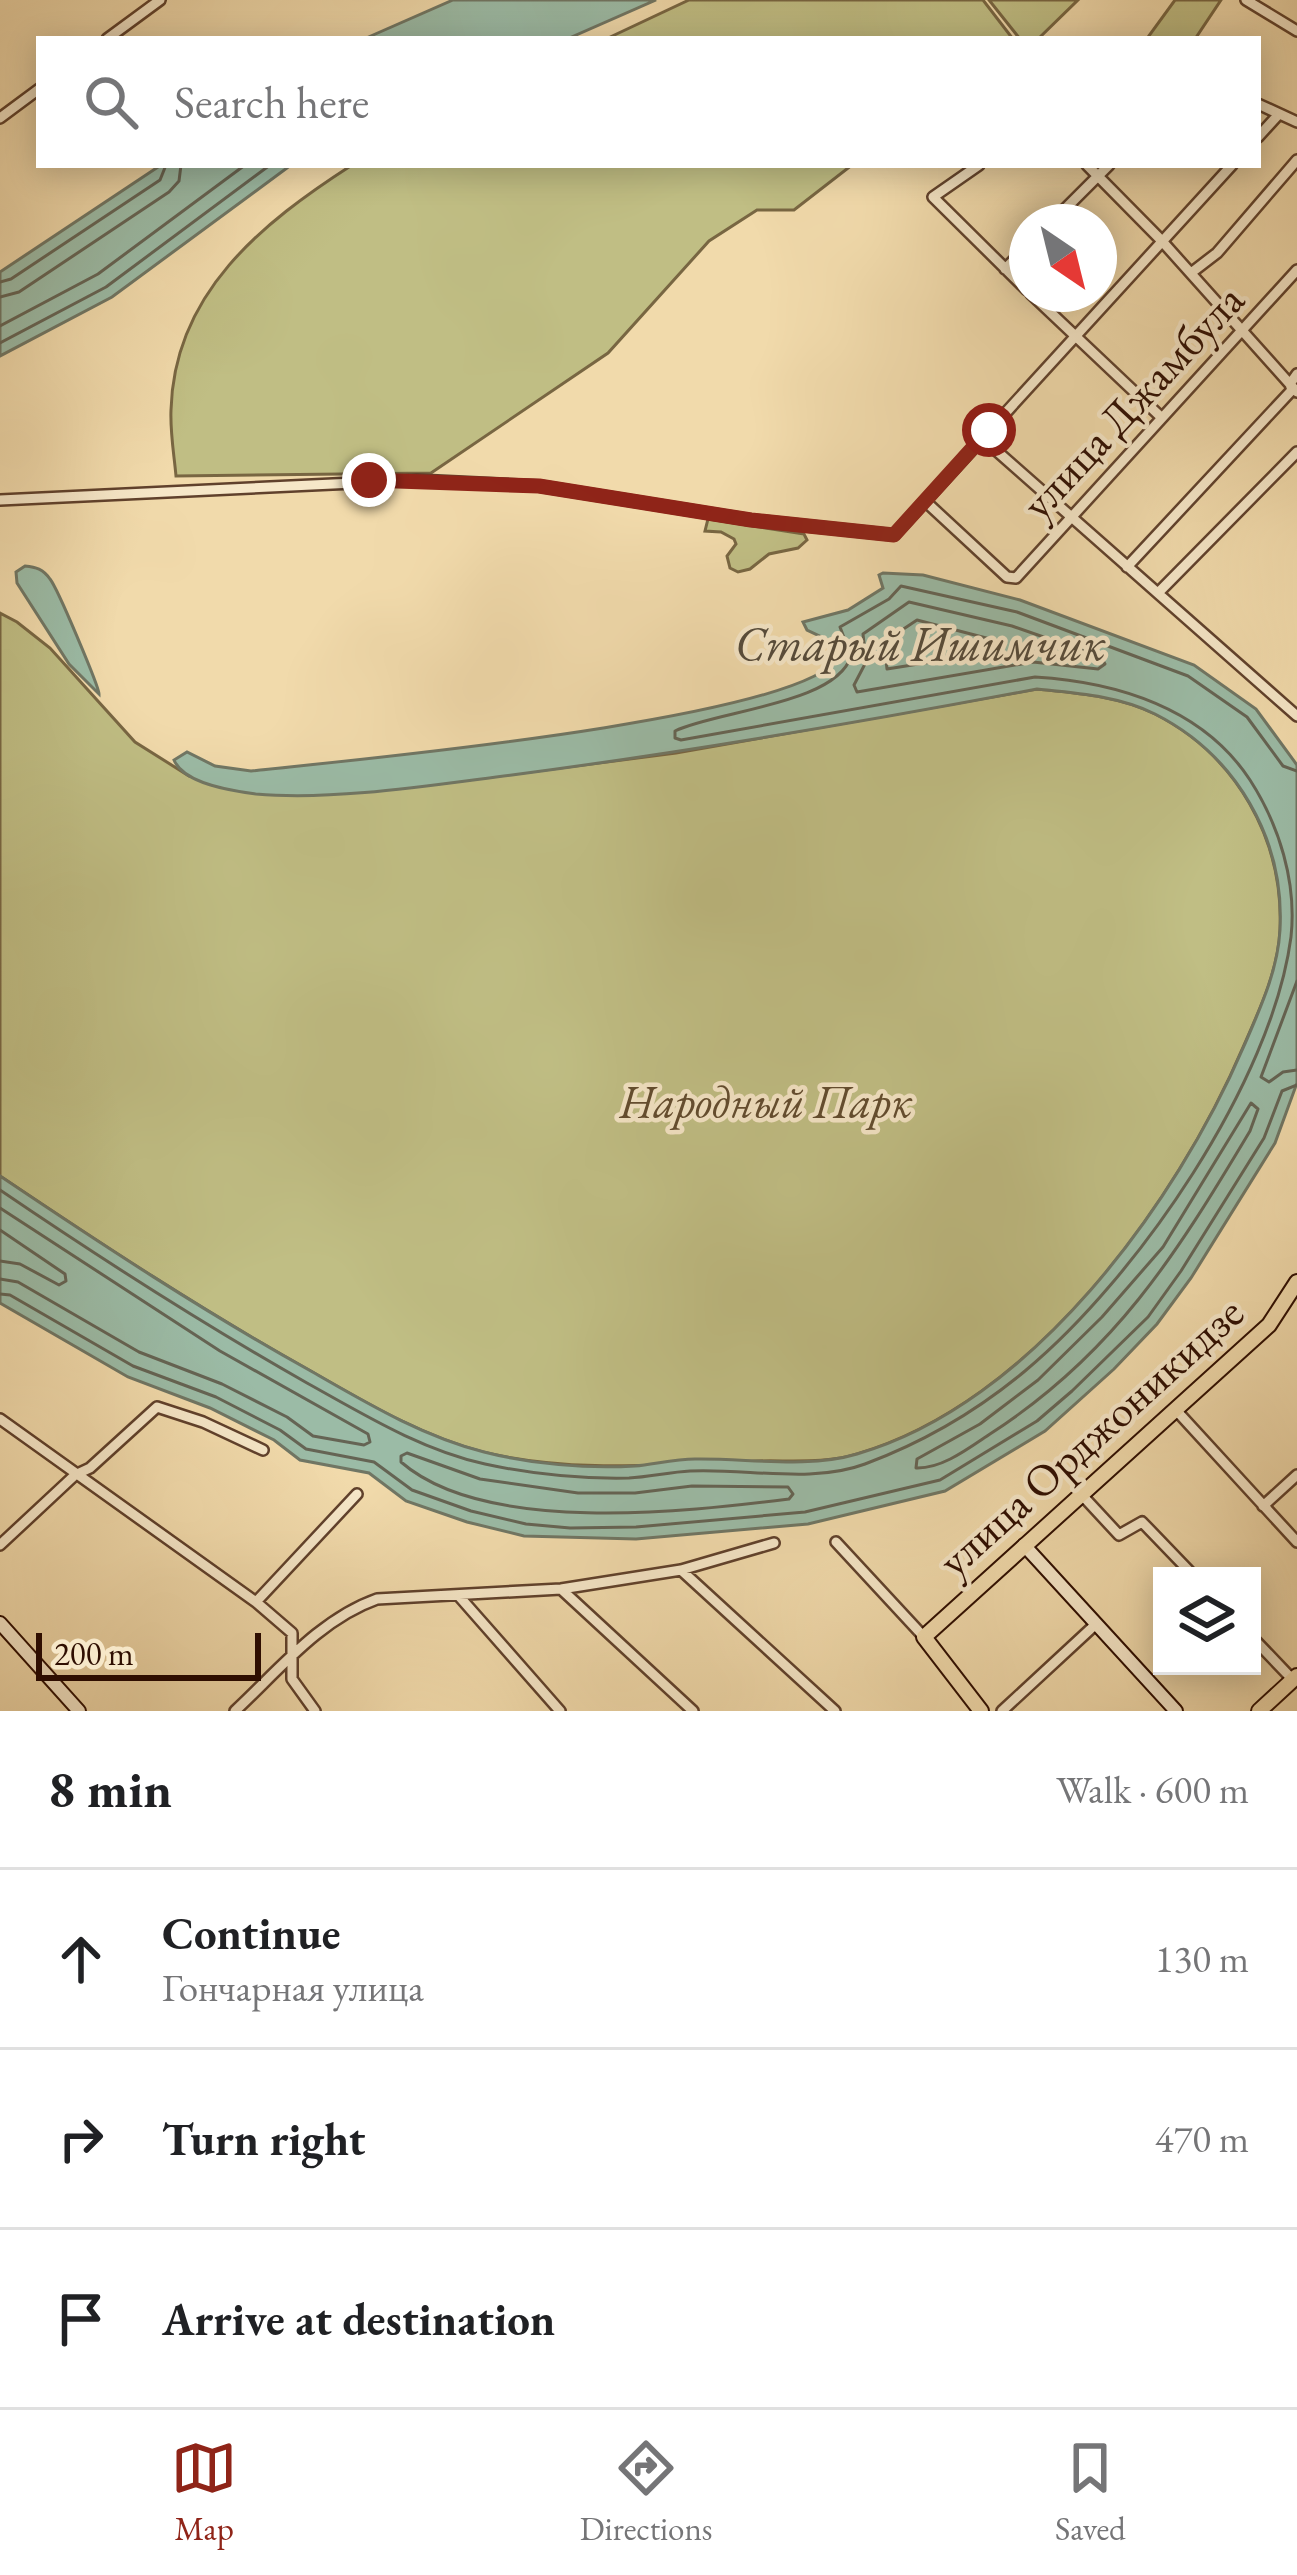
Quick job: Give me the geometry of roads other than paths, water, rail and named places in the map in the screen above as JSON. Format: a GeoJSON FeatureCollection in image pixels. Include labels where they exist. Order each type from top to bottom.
{"type":"FeatureCollection","features":[{"type":"Feature","properties":{"kind":"main road","name":"улица Орджоникидзе"},"geometry":{"type":"LineString","coordinates":[[924,1637],[1269,1325],[1297,1282]]}},
{"type":"Feature","properties":{"kind":"main road"},"geometry":{"type":"LineString","coordinates":[[1024,1545],[1176,1711]]}},
{"type":"Feature","properties":{"kind":"main road"},"geometry":{"type":"LineString","coordinates":[[0,1623],[79,1711]]}},
{"type":"Feature","properties":{"kind":"main road"},"geometry":{"type":"LineString","coordinates":[[924,1637],[981,1711]]}},
{"type":"Feature","properties":{"kind":"main road"},"geometry":{"type":"LineString","coordinates":[[1259,1711],[1296,1680]]}},
{"type":"Feature","properties":{"kind":"street"},"geometry":{"type":"LineString","coordinates":[[111,36],[160,0]]}},
{"type":"Feature","properties":{"kind":"street"},"geometry":{"type":"LineString","coordinates":[[1246,0],[1297,32]]}},
{"type":"Feature","properties":{"kind":"street"},"geometry":{"type":"LineString","coordinates":[[0,118],[36,91]]}},
{"type":"Feature","properties":{"kind":"street"},"geometry":{"type":"LineString","coordinates":[[1261,105],[1297,122]]}},
{"type":"Feature","properties":{"kind":"street"},"geometry":{"type":"LineString","coordinates":[[1261,134],[1280,114]]}},
{"type":"Feature","properties":{"kind":"street"},"geometry":{"type":"LineString","coordinates":[[1191,273],[1217,253],[1297,160]]}},
{"type":"Feature","properties":{"kind":"street"},"geometry":{"type":"LineString","coordinates":[[975,168],[933,197],[1009,273]]}},
{"type":"Feature","properties":{"kind":"street"},"geometry":{"type":"LineString","coordinates":[[1091,168],[1294,383],[1127,566]]}},
{"type":"Feature","properties":{"kind":"street"},"geometry":{"type":"LineString","coordinates":[[1070,204],[1105,168]]}},
{"type":"Feature","properties":{"kind":"street"},"geometry":{"type":"LineString","coordinates":[[0,500],[417,480],[539,486],[751,520],[894,535],[1229,168]]}},
{"type":"Feature","properties":{"kind":"street"},"geometry":{"type":"LineString","coordinates":[[1005,269],[1009,265]]}},
{"type":"Feature","properties":{"kind":"street","name":"улица Джамбула"},"geometry":{"type":"LineString","coordinates":[[925,502],[1007,577],[1016,578],[1297,270]]}},
{"type":"Feature","properties":{"kind":"street"},"geometry":{"type":"LineString","coordinates":[[1050,312],[1162,418]]}},
{"type":"Feature","properties":{"kind":"street"},"geometry":{"type":"LineString","coordinates":[[982,438],[1297,716]]}},
{"type":"Feature","properties":{"kind":"street"},"geometry":{"type":"LineString","coordinates":[[1158,593],[1297,452]]}},
{"type":"Feature","properties":{"kind":"street"},"geometry":{"type":"LineString","coordinates":[[0,1545],[157,1407],[263,1450]]}},
{"type":"Feature","properties":{"kind":"street"},"geometry":{"type":"LineString","coordinates":[[1175,1409],[1297,1541]]}},
{"type":"Feature","properties":{"kind":"street"},"geometry":{"type":"LineString","coordinates":[[0,1419],[256,1602],[292,1633],[292,1679],[315,1711]]}},
{"type":"Feature","properties":{"kind":"street"},"geometry":{"type":"LineString","coordinates":[[1263,1506],[1297,1475]]}},
{"type":"Feature","properties":{"kind":"street"},"geometry":{"type":"LineString","coordinates":[[256,1602],[357,1494]]}},
{"type":"Feature","properties":{"kind":"street"},"geometry":{"type":"LineString","coordinates":[[1082,1494],[1119,1535],[1142,1522],[1185,1567]]}},
{"type":"Feature","properties":{"kind":"street"},"geometry":{"type":"LineString","coordinates":[[836,1542],[924,1637]]}},
{"type":"Feature","properties":{"kind":"street"},"geometry":{"type":"LineString","coordinates":[[235,1711],[313,1637],[376,1599],[561,1589],[681,1570],[774,1543]]}},
{"type":"Feature","properties":{"kind":"street"},"geometry":{"type":"LineString","coordinates":[[681,1570],[835,1711]]}},
{"type":"Feature","properties":{"kind":"street"},"geometry":{"type":"LineString","coordinates":[[561,1589],[693,1711]]}},
{"type":"Feature","properties":{"kind":"street"},"geometry":{"type":"LineString","coordinates":[[458,1595],[560,1711]]}},
{"type":"Feature","properties":{"kind":"street"},"geometry":{"type":"LineString","coordinates":[[1002,1711],[1096,1624]]}},
{"type":"Feature","properties":{"kind":"street"},"geometry":{"type":"LineString","coordinates":[[1261,1646],[1296,1680]]}},
{"type":"Feature","properties":{"kind":"water"},"geometry":{"type":"Polygon","coordinates":[[[453,0],[656,0],[574,36],[371,36],[453,0]]]}},
{"type":"Feature","properties":{"kind":"water"},"geometry":{"type":"Polygon","coordinates":[[[156,168],[287,168],[112,297],[0,356],[0,272],[156,168]]]}},
{"type":"Feature","properties":{"kind":"water"},"geometry":{"type":"Polygon","coordinates":[[[25,566],[42,571],[54,587],[99,694],[69,664],[17,583],[16,572],[25,566]]]}},
{"type":"Feature","properties":{"kind":"water","name":"Старый Ишимчик"},"geometry":{"type":"Polygon","coordinates":[[[879,575],[923,575],[1020,600],[1194,665],[1256,709],[1297,765],[1297,1083],[1275,1143],[1157,1324],[1045,1431],[945,1491],[808,1524],[636,1539],[524,1536],[406,1501],[369,1473],[300,1460],[274,1440],[210,1408],[128,1377],[0,1303],[0,1176],[191,1301],[394,1417],[484,1452],[578,1466],[695,1459],[797,1462],[857,1454],[921,1429],[981,1391],[1038,1345],[1138,1231],[1179,1169],[1244,1046],[1276,960],[1279,896],[1264,832],[1231,776],[1184,731],[1127,703],[1037,689],[643,756],[350,794],[286,796],[234,791],[198,781],[174,760],[187,752],[215,766],[251,771],[300,766],[564,734],[744,700],[807,680],[839,657],[830,641],[807,630],[803,622],[848,610],[883,588],[879,575]]]}},
{"type":"Feature","properties":{"kind":"park label","name":"Народный Парк"},"geometry":{"type":"Point","coordinates":[766,1101]}}]}
